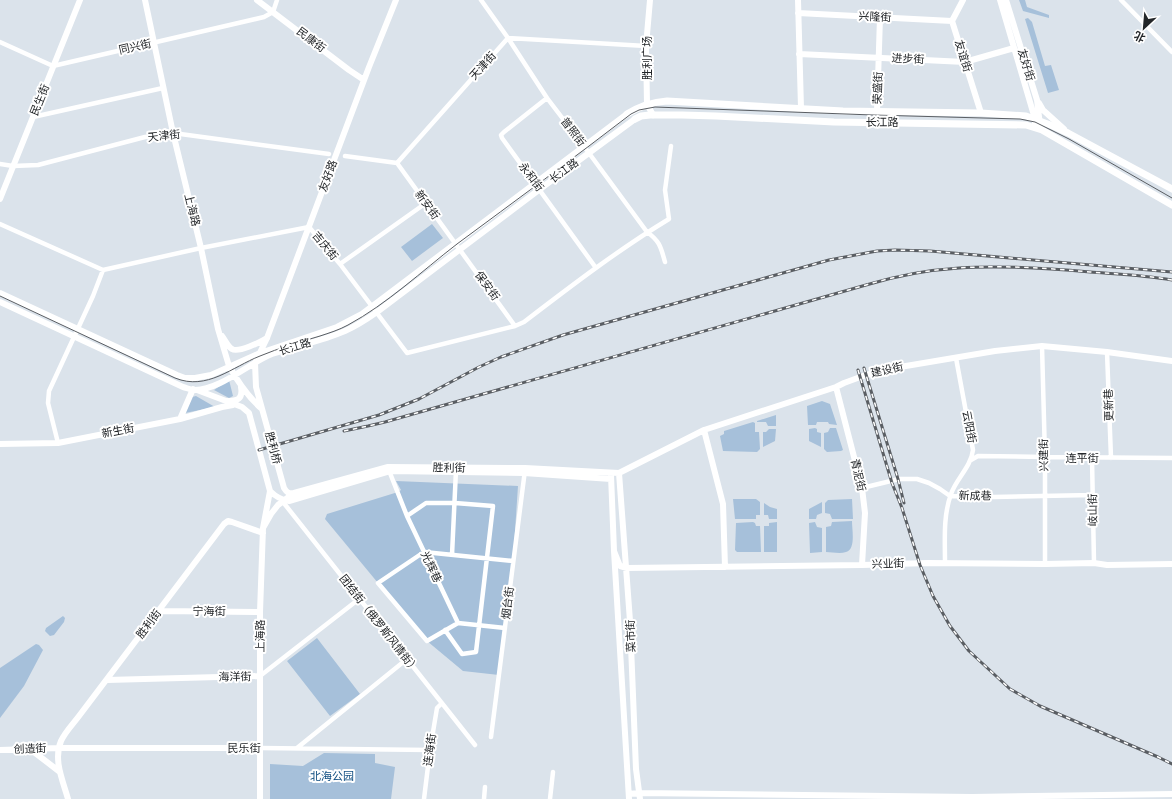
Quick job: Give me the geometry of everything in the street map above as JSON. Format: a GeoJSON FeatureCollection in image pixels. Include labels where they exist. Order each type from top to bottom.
{"type":"FeatureCollection","features":[{"type":"Feature","properties":{"kind":"main road","name":"民生街"},"geometry":{"type":"LineString","coordinates":[[0,199],[80,0]]}},
{"type":"Feature","properties":{"kind":"main road","name":"上海路"},"geometry":{"type":"LineString","coordinates":[[146,0],[163,88],[201,248],[218,329],[229,366],[240,386],[262,409]]}},
{"type":"Feature","properties":{"kind":"main road","name":"民康街"},"geometry":{"type":"LineString","coordinates":[[258,0],[364,80]]}},
{"type":"Feature","properties":{"kind":"main road","name":"友好路"},"geometry":{"type":"LineString","coordinates":[[255,363],[267,338],[364,80],[396,0]]}},
{"type":"Feature","properties":{"kind":"main road","name":"胜利广场"},"geometry":{"type":"LineString","coordinates":[[650,0],[646,46],[648,104],[653,115]]}},
{"type":"Feature","properties":{"kind":"main road"},"geometry":{"type":"LineString","coordinates":[[798,0],[801,108]]}},
{"type":"Feature","properties":{"kind":"main road"},"geometry":{"type":"LineString","coordinates":[[952,21],[963,0]]}},
{"type":"Feature","properties":{"kind":"main road","name":"友好街"},"geometry":{"type":"LineString","coordinates":[[1000,0],[1040,127],[1039,129]]}},
{"type":"Feature","properties":{"kind":"main road","name":"友好街"},"geometry":{"type":"LineString","coordinates":[[1006,0],[1037,100],[1037,120]]}},
{"type":"Feature","properties":{"kind":"main road","name":"兴隆街"},"geometry":{"type":"LineString","coordinates":[[798,13],[952,21]]}},
{"type":"Feature","properties":{"kind":"main road","name":"荣盛街"},"geometry":{"type":"LineString","coordinates":[[877,111],[880,17]]}},
{"type":"Feature","properties":{"kind":"main road","name":"友谊街"},"geometry":{"type":"LineString","coordinates":[[952,21],[981,113]]}},
{"type":"Feature","properties":{"kind":"main road","name":"进步街"},"geometry":{"type":"LineString","coordinates":[[799,54],[965,62],[1014,48]]}},
{"type":"Feature","properties":{"kind":"main road"},"geometry":{"type":"LineString","coordinates":[[1037,100],[1044,111],[1068,133]]}},
{"type":"Feature","properties":{"kind":"main road","name":"长江路"},"geometry":{"type":"LineString","coordinates":[[0,293],[178,385],[194,390],[209,387],[271,355],[346,331],[377,312],[535,183],[627,114],[634,109],[648,104],[668,101],[843,111],[981,113],[1026,116],[1068,133],[1172,189]]}},
{"type":"Feature","properties":{"kind":"main road","name":"长江路"},"geometry":{"type":"LineString","coordinates":[[0,302],[185,378],[206,377],[260,353],[337,327],[350,321],[540,189],[635,119],[641,116],[653,115],[716,116],[809,121],[1019,124],[1039,129],[1172,205]]}},
{"type":"Feature","properties":{"kind":"main road"},"geometry":{"type":"LineString","coordinates":[[218,329],[231,348],[237,351],[267,338]]}},
{"type":"Feature","properties":{"kind":"main road","name":"建设街"},"geometry":{"type":"LineString","coordinates":[[619,473],[704,430],[888,369],[995,351],[1042,346],[1107,352],[1172,361]]}},
{"type":"Feature","properties":{"kind":"main road","name":"胜利桥"},"geometry":{"type":"LineString","coordinates":[[255,363],[256,387],[284,488],[287,493],[294,493]]}},
{"type":"Feature","properties":{"kind":"main road"},"geometry":{"type":"LineString","coordinates":[[219,399],[228,401],[237,400],[242,395],[240,386]]}},
{"type":"Feature","properties":{"kind":"main road","name":"青泥街"},"geometry":{"type":"LineString","coordinates":[[836,387],[862,488],[865,513],[862,565]]}},
{"type":"Feature","properties":{"kind":"main road"},"geometry":{"type":"LineString","coordinates":[[180,419],[194,390],[234,404]]}},
{"type":"Feature","properties":{"kind":"main road","name":"胜利桥"},"geometry":{"type":"LineString","coordinates":[[234,404],[242,407],[249,413],[270,491]]}},
{"type":"Feature","properties":{"kind":"main road","name":"新生街"},"geometry":{"type":"LineString","coordinates":[[0,444],[58,443],[180,419],[222,406],[234,404]]}},
{"type":"Feature","properties":{"kind":"main road"},"geometry":{"type":"LineString","coordinates":[[704,430],[723,504],[725,566]]}},
{"type":"Feature","properties":{"kind":"main road","name":"胜利街"},"geometry":{"type":"LineString","coordinates":[[284,501],[294,493],[389,469],[524,471],[611,476],[619,473]]}},
{"type":"Feature","properties":{"kind":"main road","name":"胜利街"},"geometry":{"type":"LineString","coordinates":[[284,501],[289,501],[389,469]]}},
{"type":"Feature","properties":{"kind":"main road","name":"菜市街"},"geometry":{"type":"LineString","coordinates":[[619,473],[627,568],[636,769],[640,796]]}},
{"type":"Feature","properties":{"kind":"main road"},"geometry":{"type":"LineString","coordinates":[[611,476],[614,551],[630,797],[722,796],[972,798],[1172,794]]}},
{"type":"Feature","properties":{"kind":"main road","name":"上海路"},"geometry":{"type":"LineString","coordinates":[[260,799],[260,612],[263,530],[270,491]]}},
{"type":"Feature","properties":{"kind":"main road"},"geometry":{"type":"LineString","coordinates":[[263,530],[271,514],[278,505],[284,501],[270,491]]}},
{"type":"Feature","properties":{"kind":"main road","name":"胜利街"},"geometry":{"type":"LineString","coordinates":[[60,772],[57,761],[62,740],[224,524],[228,521],[263,530]]}},
{"type":"Feature","properties":{"kind":"main road"},"geometry":{"type":"LineString","coordinates":[[614,551],[620,566],[627,568]]}},
{"type":"Feature","properties":{"kind":"main road","name":"兴业街"},"geometry":{"type":"LineString","coordinates":[[627,568],[928,563],[1094,563],[1107,565],[1172,564]]}},
{"type":"Feature","properties":{"kind":"main road","name":"宁海街"},"geometry":{"type":"LineString","coordinates":[[159,611],[260,612]]}},
{"type":"Feature","properties":{"kind":"main road","name":"海洋街"},"geometry":{"type":"LineString","coordinates":[[108,680],[260,676]]}},
{"type":"Feature","properties":{"kind":"main road","name":"民乐街"},"geometry":{"type":"LineString","coordinates":[[59,748],[260,748]]}},
{"type":"Feature","properties":{"kind":"main road","name":"创造街"},"geometry":{"type":"LineString","coordinates":[[0,750],[59,748]]}},
{"type":"Feature","properties":{"kind":"main road"},"geometry":{"type":"LineString","coordinates":[[30,749],[60,772],[68,799]]}},
{"type":"Feature","properties":{"kind":"street"},"geometry":{"type":"LineString","coordinates":[[273,12],[277,0]]}},
{"type":"Feature","properties":{"kind":"street","name":"普照街"},"geometry":{"type":"LineString","coordinates":[[481,0],[547,98],[589,152],[647,232],[655,238],[659,244],[665,262]]}},
{"type":"Feature","properties":{"kind":"street"},"geometry":{"type":"LineString","coordinates":[[1121,0],[1172,52]]}},
{"type":"Feature","properties":{"kind":"street","name":"同兴街"},"geometry":{"type":"LineString","coordinates":[[53,66],[264,17],[273,12]]}},
{"type":"Feature","properties":{"kind":"street"},"geometry":{"type":"LineString","coordinates":[[508,38],[646,46]]}},
{"type":"Feature","properties":{"kind":"street","name":"天津街"},"geometry":{"type":"LineString","coordinates":[[397,163],[508,38]]}},
{"type":"Feature","properties":{"kind":"street"},"geometry":{"type":"LineString","coordinates":[[0,42],[53,66]]}},
{"type":"Feature","properties":{"kind":"street"},"geometry":{"type":"LineString","coordinates":[[33,117],[163,88]]}},
{"type":"Feature","properties":{"kind":"street","name":"永和街"},"geometry":{"type":"LineString","coordinates":[[547,98],[501,135],[596,268]]}},
{"type":"Feature","properties":{"kind":"street","name":"天津街"},"geometry":{"type":"LineString","coordinates":[[0,164],[13,166],[38,165],[146,137],[173,133],[330,154]]}},
{"type":"Feature","properties":{"kind":"street"},"geometry":{"type":"LineString","coordinates":[[515,326],[524,322],[647,232],[669,219],[665,190],[672,146]]}},
{"type":"Feature","properties":{"kind":"street"},"geometry":{"type":"LineString","coordinates":[[345,156],[397,163]]}},
{"type":"Feature","properties":{"kind":"street","name":"新安街"},"geometry":{"type":"LineString","coordinates":[[397,163],[458,246]]}},
{"type":"Feature","properties":{"kind":"street"},"geometry":{"type":"LineString","coordinates":[[340,264],[426,203]]}},
{"type":"Feature","properties":{"kind":"street"},"geometry":{"type":"LineString","coordinates":[[0,224],[103,270],[93,296],[49,391],[48,402],[58,443]]}},
{"type":"Feature","properties":{"kind":"street","name":"吉庆街"},"geometry":{"type":"LineString","coordinates":[[103,270],[201,248],[309,227],[340,264],[407,353],[515,326]]}},
{"type":"Feature","properties":{"kind":"street","name":"保安街"},"geometry":{"type":"LineString","coordinates":[[458,246],[515,326]]}},
{"type":"Feature","properties":{"kind":"street","name":"兴建街"},"geometry":{"type":"LineString","coordinates":[[1042,346],[1045,457],[1045,564]]}},
{"type":"Feature","properties":{"kind":"street","name":"更新巷"},"geometry":{"type":"LineString","coordinates":[[1107,352],[1110,458]]}},
{"type":"Feature","properties":{"kind":"street","name":"云阳街"},"geometry":{"type":"LineString","coordinates":[[956,358],[973,450],[971,461]]}},
{"type":"Feature","properties":{"kind":"street","name":"连平街"},"geometry":{"type":"LineString","coordinates":[[971,461],[978,456],[1172,458]]}},
{"type":"Feature","properties":{"kind":"street","name":"岐山街"},"geometry":{"type":"LineString","coordinates":[[1092,458],[1094,563]]}},
{"type":"Feature","properties":{"kind":"street"},"geometry":{"type":"LineString","coordinates":[[945,563],[946,508],[951,494],[971,461]]}},
{"type":"Feature","properties":{"kind":"street","name":"光辉巷"},"geometry":{"type":"LineString","coordinates":[[389,469],[407,516],[458,623]]}},
{"type":"Feature","properties":{"kind":"street"},"geometry":{"type":"LineString","coordinates":[[452,555],[456,470]]}},
{"type":"Feature","properties":{"kind":"street","name":"烟台街"},"geometry":{"type":"LineString","coordinates":[[491,740],[524,471]]}},
{"type":"Feature","properties":{"kind":"street","name":"新成巷"},"geometry":{"type":"LineString","coordinates":[[862,488],[899,479],[917,479],[929,483],[950,496],[1092,495]]}},
{"type":"Feature","properties":{"kind":"street","name":"团结街（俄罗斯风情街）"},"geometry":{"type":"LineString","coordinates":[[284,501],[359,599],[475,745]]}},
{"type":"Feature","properties":{"kind":"street"},"geometry":{"type":"LineString","coordinates":[[407,516],[426,503],[455,503],[493,506],[476,652],[462,654],[445,630]]}},
{"type":"Feature","properties":{"kind":"street"},"geometry":{"type":"LineString","coordinates":[[505,628],[458,623],[427,641],[378,583],[424,552],[513,561]]}},
{"type":"Feature","properties":{"kind":"street","name":"海洋街"},"geometry":{"type":"LineString","coordinates":[[260,676],[359,599]]}},
{"type":"Feature","properties":{"kind":"street"},"geometry":{"type":"LineString","coordinates":[[297,748],[407,659]]}},
{"type":"Feature","properties":{"kind":"street","name":"连海街"},"geometry":{"type":"LineString","coordinates":[[424,799],[437,708],[442,703]]}},
{"type":"Feature","properties":{"kind":"street","name":"民乐街"},"geometry":{"type":"LineString","coordinates":[[260,748],[430,750]]}},
{"type":"Feature","properties":{"kind":"street"},"geometry":{"type":"LineString","coordinates":[[550,799],[553,772]]}},
{"type":"Feature","properties":{"kind":"street"},"geometry":{"type":"LineString","coordinates":[[484,799],[485,787]]}},
{"type":"Feature","properties":{"kind":"green space"},"geometry":{"type":"Polygon","coordinates":[[[1019,0],[1025,0],[1027,7],[1049,15],[1049,18],[1023,11],[1019,0]]]}},
{"type":"Feature","properties":{"kind":"green space"},"geometry":{"type":"Polygon","coordinates":[[[1028,18],[1032,22],[1045,66],[1051,65],[1059,90],[1048,93],[1025,19],[1028,18]]]}},
{"type":"Feature","properties":{"kind":"green space"},"geometry":{"type":"Polygon","coordinates":[[[432,224],[443,238],[412,261],[401,247],[432,224]]]}},
{"type":"Feature","properties":{"kind":"green space"},"geometry":{"type":"Polygon","coordinates":[[[229,380],[233,396],[229,398],[214,390],[229,380]]]}},
{"type":"Feature","properties":{"kind":"green space"},"geometry":{"type":"Polygon","coordinates":[[[196,396],[215,407],[185,413],[192,397],[196,396]]]}},
{"type":"Feature","properties":{"kind":"green space"},"geometry":{"type":"Polygon","coordinates":[[[822,401],[830,404],[837,425],[829,424],[828,422],[817,422],[816,425],[808,425],[807,406],[822,401]]]}},
{"type":"Feature","properties":{"kind":"green space"},"geometry":{"type":"Polygon","coordinates":[[[776,415],[776,426],[768,426],[766,422],[757,422],[757,421],[776,415]]]}},
{"type":"Feature","properties":{"kind":"green space"},"geometry":{"type":"Polygon","coordinates":[[[753,422],[755,423],[755,432],[759,432],[760,449],[757,452],[723,451],[720,436],[724,434],[724,431],[753,422]]]}},
{"type":"Feature","properties":{"kind":"green space"},"geometry":{"type":"Polygon","coordinates":[[[830,428],[836,428],[843,450],[827,452],[824,449],[824,433],[828,432],[830,428]]]}},
{"type":"Feature","properties":{"kind":"green space"},"geometry":{"type":"Polygon","coordinates":[[[769,429],[776,429],[775,441],[763,447],[763,432],[766,432],[769,429]]]}},
{"type":"Feature","properties":{"kind":"green space"},"geometry":{"type":"Polygon","coordinates":[[[809,429],[817,429],[817,432],[821,433],[821,447],[809,441],[809,429]]]}},
{"type":"Feature","properties":{"kind":"green space"},"geometry":{"type":"Polygon","coordinates":[[[396,481],[518,486],[513,561],[499,675],[463,671],[427,641],[325,519],[327,514],[398,492],[401,490],[396,481]]]}},
{"type":"Feature","properties":{"kind":"green space"},"geometry":{"type":"Polygon","coordinates":[[[733,499],[756,499],[760,502],[760,515],[756,515],[756,519],[735,519],[733,499]]]}},
{"type":"Feature","properties":{"kind":"green space"},"geometry":{"type":"Polygon","coordinates":[[[852,499],[853,519],[832,519],[830,514],[825,513],[825,503],[828,500],[852,499]]]}},
{"type":"Feature","properties":{"kind":"green space"},"geometry":{"type":"Polygon","coordinates":[[[822,502],[822,513],[817,515],[816,519],[809,519],[809,509],[822,502]]]}},
{"type":"Feature","properties":{"kind":"green space"},"geometry":{"type":"Polygon","coordinates":[[[764,503],[777,509],[777,519],[769,519],[768,515],[764,515],[764,503]]]}},
{"type":"Feature","properties":{"kind":"green space"},"geometry":{"type":"Polygon","coordinates":[[[852,521],[853,539],[849,550],[841,553],[826,552],[826,527],[831,526],[832,522],[852,521]]]}},
{"type":"Feature","properties":{"kind":"green space"},"geometry":{"type":"Polygon","coordinates":[[[753,522],[756,526],[760,526],[761,552],[737,552],[735,550],[736,523],[753,522]]]}},
{"type":"Feature","properties":{"kind":"green space"},"geometry":{"type":"Polygon","coordinates":[[[777,522],[777,552],[764,552],[764,526],[769,526],[769,523],[777,522]]]}},
{"type":"Feature","properties":{"kind":"green space"},"geometry":{"type":"Polygon","coordinates":[[[815,522],[817,527],[822,528],[822,552],[810,553],[809,523],[815,522]]]}},
{"type":"Feature","properties":{"kind":"green space"},"geometry":{"type":"Polygon","coordinates":[[[63,616],[65,618],[64,622],[54,635],[50,636],[45,631],[46,628],[63,616]]]}},
{"type":"Feature","properties":{"kind":"green space"},"geometry":{"type":"Polygon","coordinates":[[[317,638],[360,694],[330,716],[287,661],[317,638]]]}},
{"type":"Feature","properties":{"kind":"green space"},"geometry":{"type":"Polygon","coordinates":[[[36,644],[43,650],[24,686],[0,718],[0,668],[36,644]]]}},
{"type":"Feature","properties":{"kind":"green space","name":"北海公园"},"geometry":{"type":"Polygon","coordinates":[[[324,753],[375,754],[375,763],[395,767],[391,799],[270,799],[270,764],[303,766],[324,753]]]}},
{"type":"Feature","properties":{"kind":"tram line"},"geometry":{"type":"LineString","coordinates":[[0,296],[175,378],[198,382],[209,380],[267,353],[338,330],[362,317],[631,114],[639,110],[655,107],[1020,119],[1035,122],[1069,139],[1172,198]]}},
{"type":"Feature","properties":{"kind":"railway"},"geometry":{"type":"LineString","coordinates":[[259,450],[379,415],[419,399],[501,357],[563,335],[829,260],[877,251],[930,251],[1172,272]]}},
{"type":"Feature","properties":{"kind":"railway"},"geometry":{"type":"LineString","coordinates":[[344,431],[385,422],[900,276],[935,270],[975,267],[1008,267],[1131,275],[1172,280]]}},
{"type":"Feature","properties":{"kind":"railway"},"geometry":{"type":"LineString","coordinates":[[864,368],[904,503]]}},
{"type":"Feature","properties":{"kind":"railway"},"geometry":{"type":"LineString","coordinates":[[858,370],[892,483],[902,508],[920,565],[933,596],[950,626],[969,651],[1010,689],[1040,706],[1172,764]]}}]}
